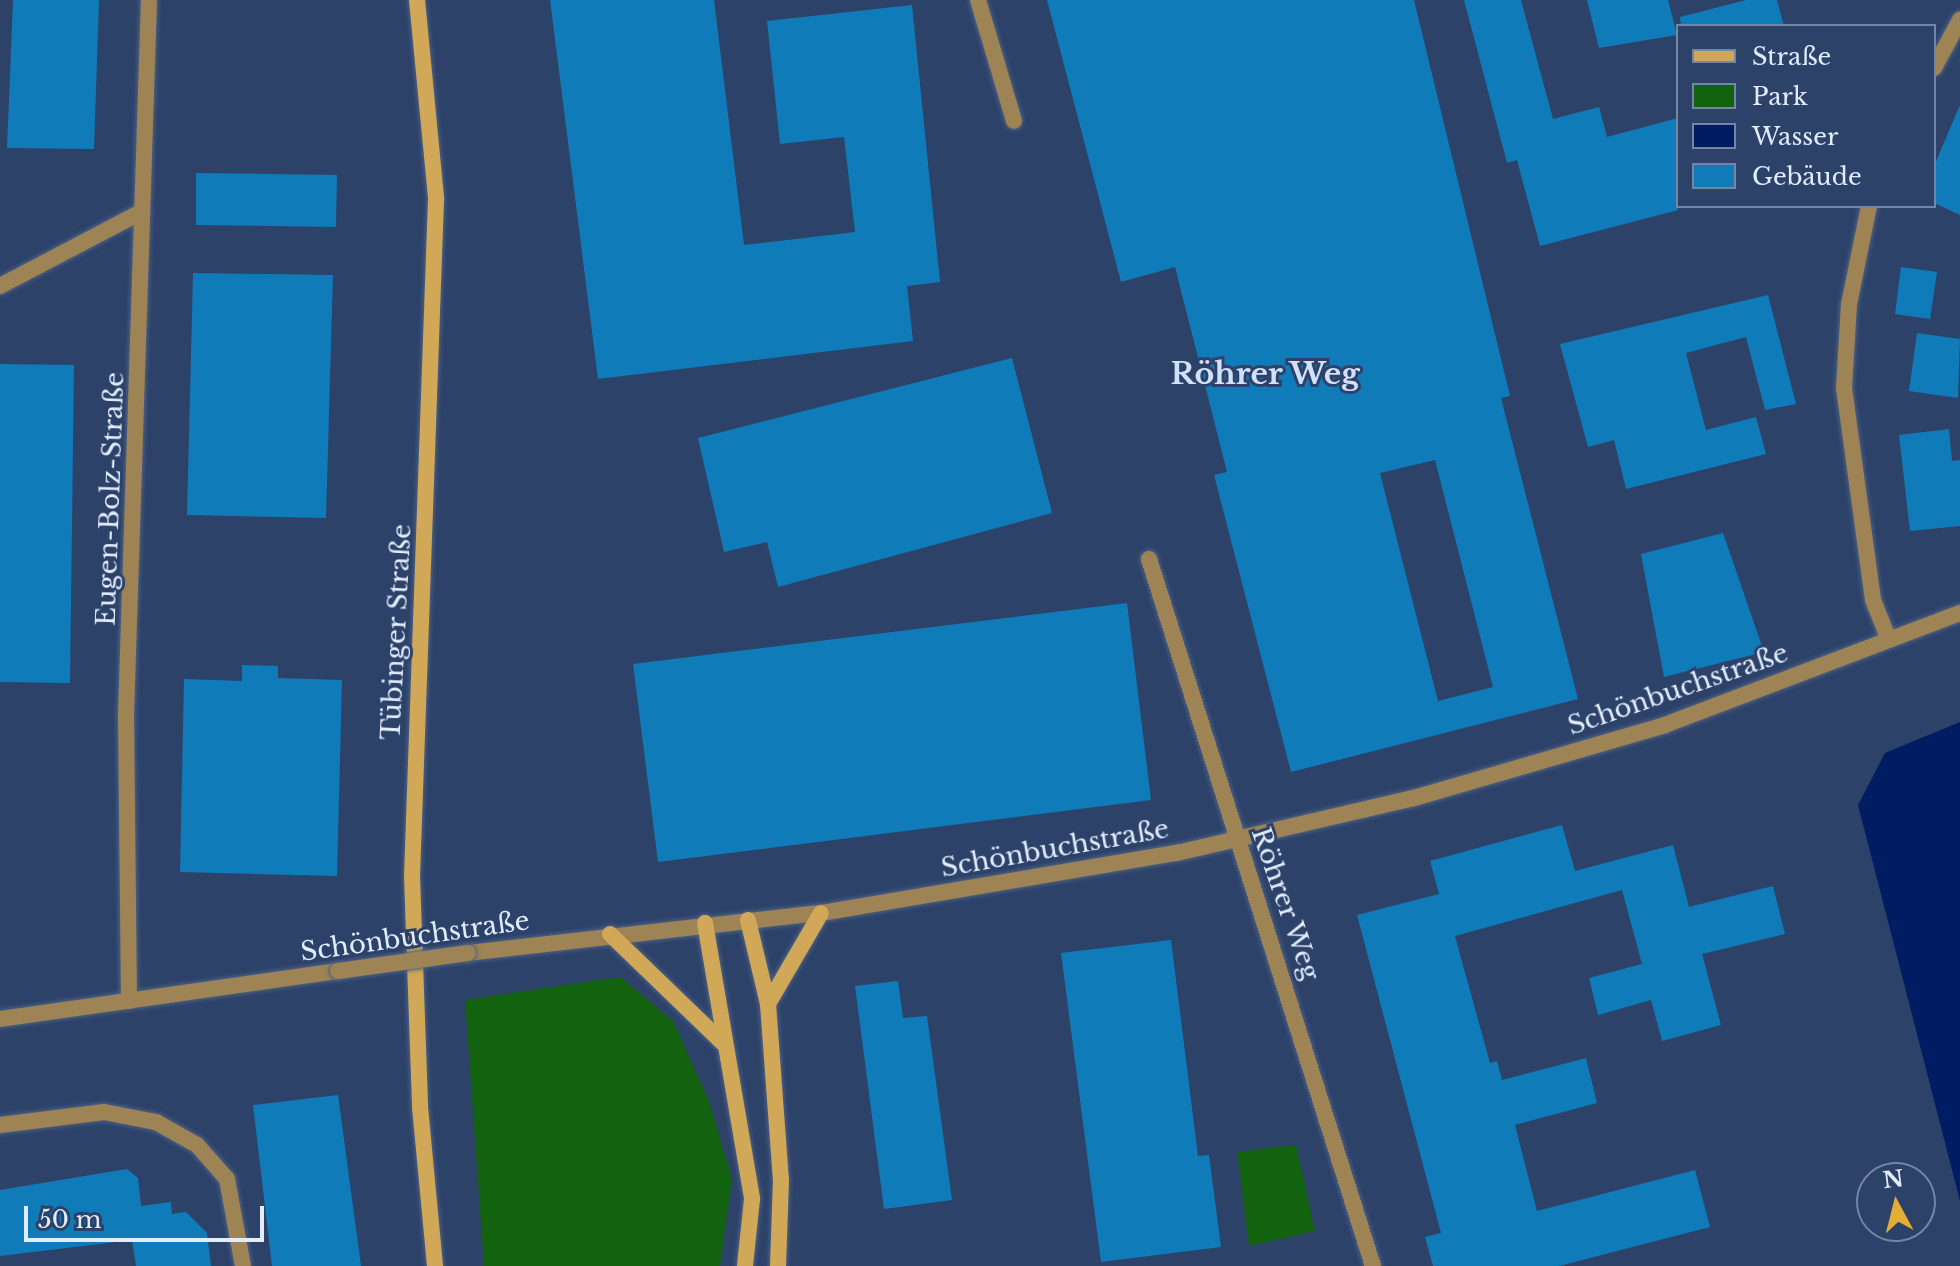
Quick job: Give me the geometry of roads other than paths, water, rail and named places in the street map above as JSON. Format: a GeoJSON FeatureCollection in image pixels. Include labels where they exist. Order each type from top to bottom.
{"type":"FeatureCollection","features":[{"type":"Feature","properties":{"kind":"main road","name":"Tübinger Straße"},"geometry":{"type":"LineString","coordinates":[[417,0],[436,199],[412,876],[420,1107],[435,1266]]}},
{"type":"Feature","properties":{"kind":"main road"},"geometry":{"type":"LineString","coordinates":[[768,1004],[821,913]]}},
{"type":"Feature","properties":{"kind":"main road"},"geometry":{"type":"LineString","coordinates":[[748,920],[768,1004],[781,1180],[778,1266]]}},
{"type":"Feature","properties":{"kind":"main road"},"geometry":{"type":"LineString","coordinates":[[705,923],[723,1043],[752,1199],[745,1266]]}},
{"type":"Feature","properties":{"kind":"main road"},"geometry":{"type":"LineString","coordinates":[[610,934],[723,1043]]}},
{"type":"Feature","properties":{"kind":"street","name":"Eugen-Bolz-Straße"},"geometry":{"type":"LineString","coordinates":[[129,1001],[126,715],[139,213],[149,0]]}},
{"type":"Feature","properties":{"kind":"street"},"geometry":{"type":"LineString","coordinates":[[978,0],[1014,121]]}},
{"type":"Feature","properties":{"kind":"street"},"geometry":{"type":"LineString","coordinates":[[1936,64],[1960,20]]}},
{"type":"Feature","properties":{"kind":"street"},"geometry":{"type":"LineString","coordinates":[[1869,208],[1849,304],[1844,388],[1873,600],[1889,640]]}},
{"type":"Feature","properties":{"kind":"street"},"geometry":{"type":"LineString","coordinates":[[0,286],[139,213]]}},
{"type":"Feature","properties":{"kind":"street","name":"Röhrer Weg"},"geometry":{"type":"LineString","coordinates":[[1149,559],[1373,1266]]}},
{"type":"Feature","properties":{"kind":"street","name":"Schönbuchstraße"},"geometry":{"type":"LineString","coordinates":[[0,1019],[610,934],[821,913],[1238,839],[1414,798],[1665,725],[1960,613]]}},
{"type":"Feature","properties":{"kind":"street"},"geometry":{"type":"LineString","coordinates":[[0,1125],[104,1112],[156,1122],[197,1145],[227,1179],[243,1266]]}},
{"type":"Feature","properties":{"kind":"water"},"geometry":{"type":"Polygon","coordinates":[[[1960,722],[1960,1201],[1858,805],[1885,753],[1960,722]]]}},
{"type":"Feature","properties":{"kind":"district","name":"Röhrer Weg"},"geometry":{"type":"Point","coordinates":[1265,374]}}]}
